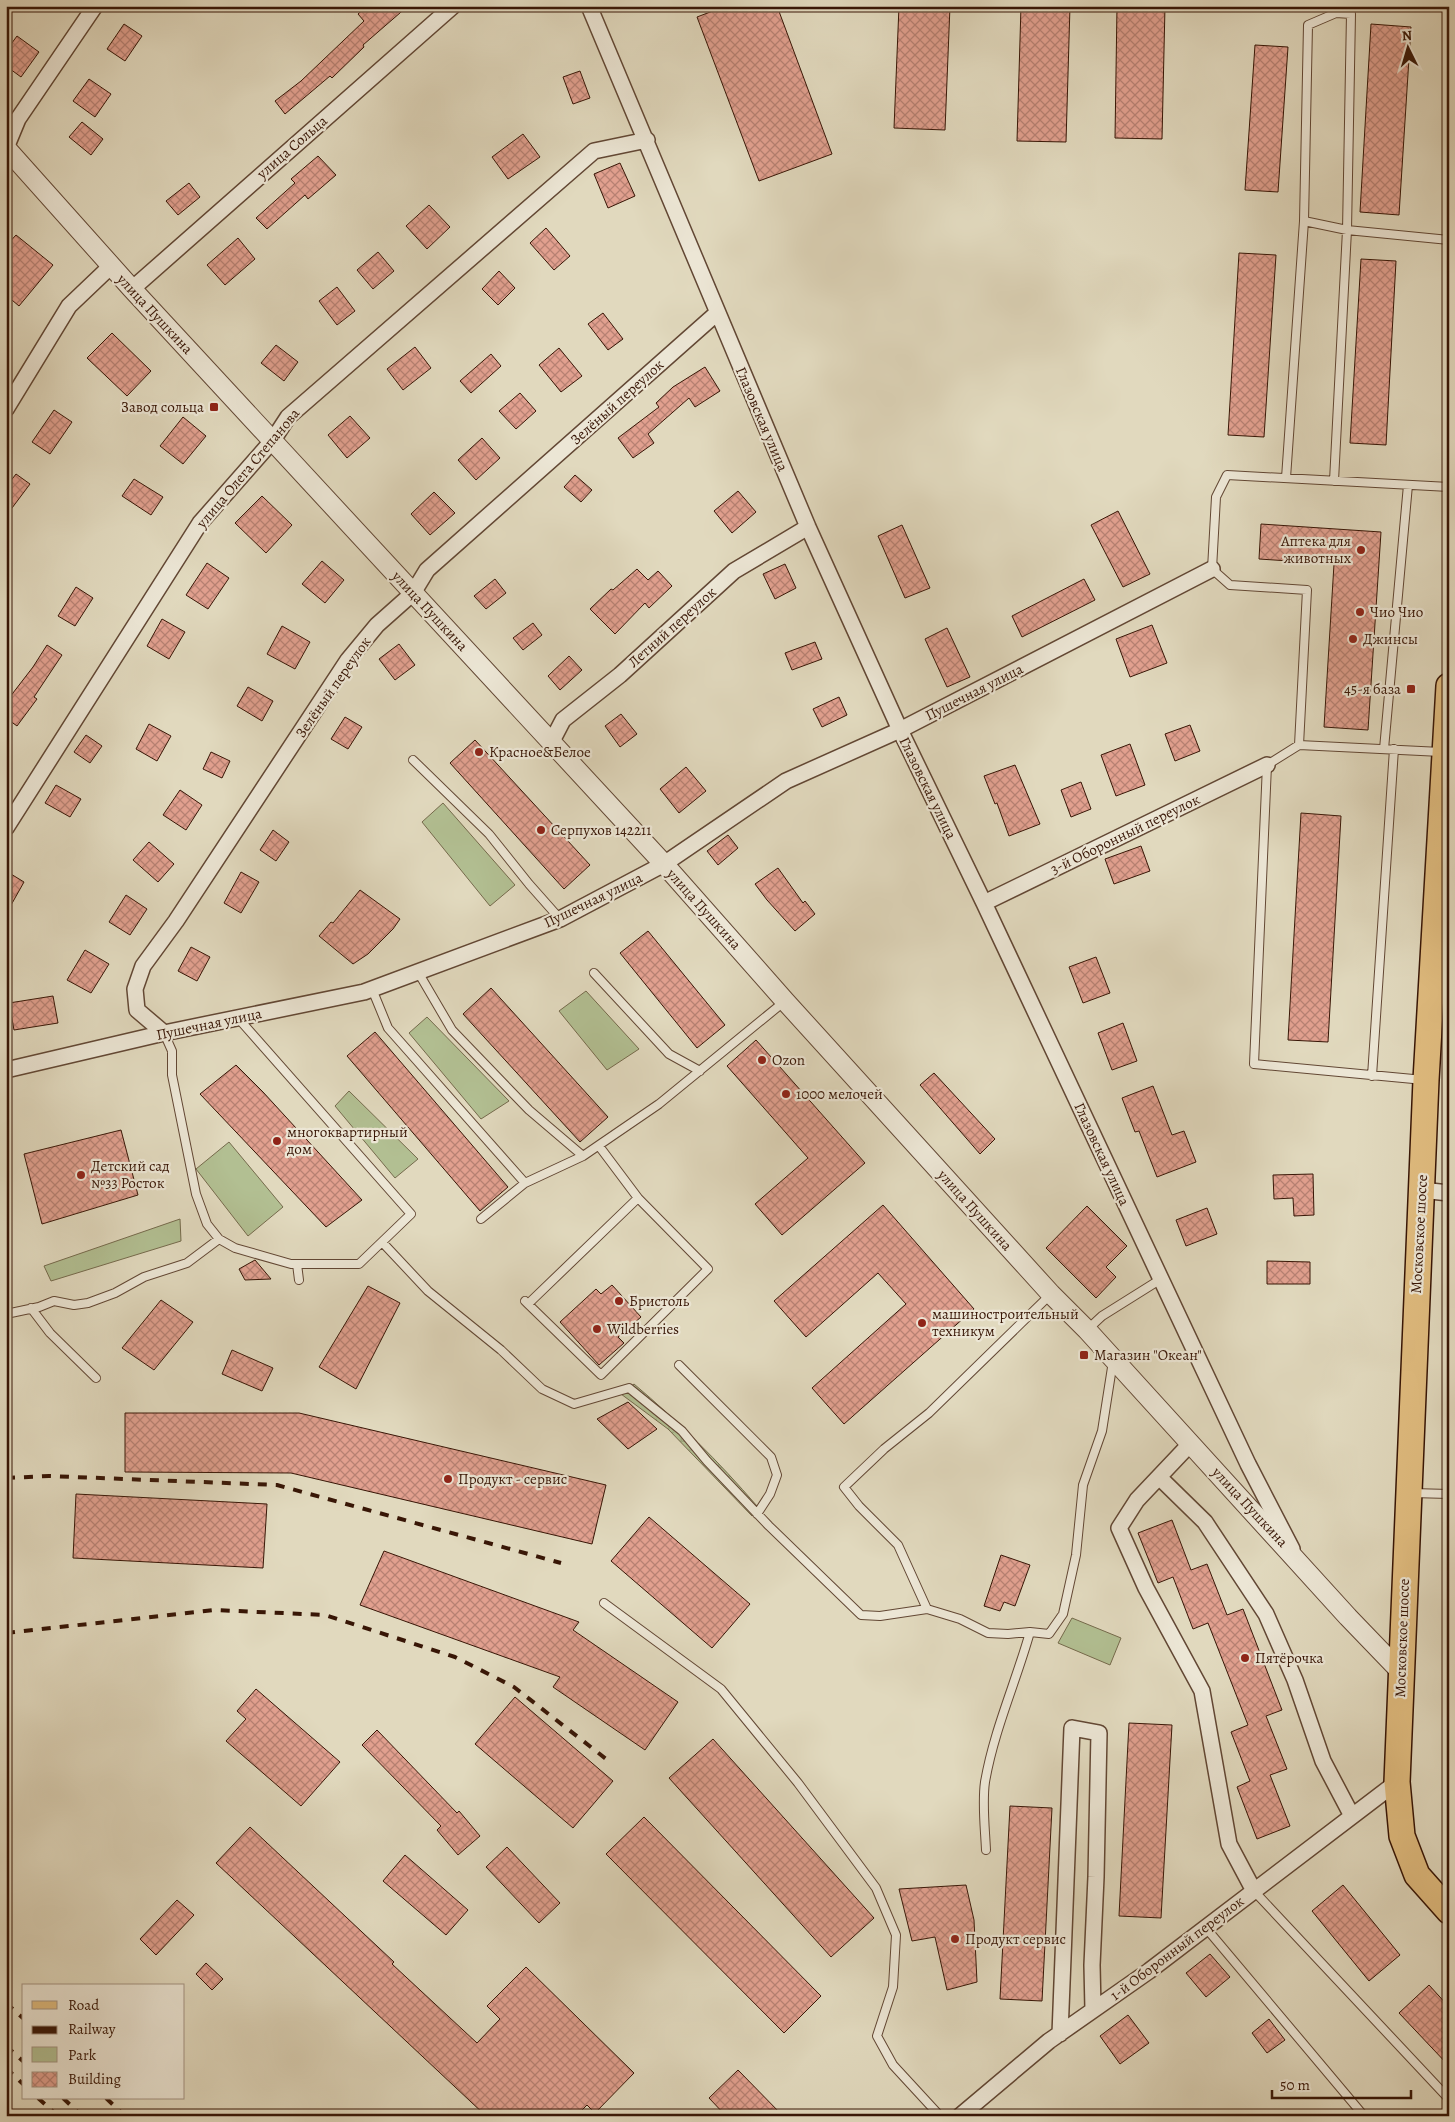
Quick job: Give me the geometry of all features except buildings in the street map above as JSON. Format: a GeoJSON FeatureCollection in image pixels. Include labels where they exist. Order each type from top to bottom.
{"type":"FeatureCollection","features":[{"type":"Feature","properties":{"kind":"main road","name":"Московское шоссе"},"geometry":{"type":"LineString","coordinates":[[1449,686],[1439,911],[1426,1080],[1400,1671],[1397,1782],[1402,1836],[1417,1875],[1449,1912]]}},
{"type":"Feature","properties":{"kind":"street"},"geometry":{"type":"LineString","coordinates":[[6,148],[18,119],[95,6]]}},
{"type":"Feature","properties":{"kind":"street","name":"улица Сольца"},"geometry":{"type":"LineString","coordinates":[[132,289],[453,6]]}},
{"type":"Feature","properties":{"kind":"street","name":"Глазовская улица"},"geometry":{"type":"LineString","coordinates":[[589,6],[647,140],[717,313],[808,527],[900,730],[984,903],[1248,1464],[1296,1557]]}},
{"type":"Feature","properties":{"kind":"street","name":"улица Олега Степанова"},"geometry":{"type":"LineString","coordinates":[[6,828],[200,523],[273,440],[288,417],[594,151],[647,140]]}},
{"type":"Feature","properties":{"kind":"street","name":"улица Пушкина"},"geometry":{"type":"LineString","coordinates":[[6,148],[132,289],[550,743],[664,864],[785,1001],[1051,1294],[1191,1442],[1400,1671]]}},
{"type":"Feature","properties":{"kind":"street"},"geometry":{"type":"LineString","coordinates":[[6,409],[69,306],[111,266]]}},
{"type":"Feature","properties":{"kind":"street","name":"Зелёный переулок"},"geometry":{"type":"LineString","coordinates":[[164,1033],[137,1010],[135,989],[143,966],[176,921],[348,660],[377,625],[413,593],[427,570],[717,313]]}},
{"type":"Feature","properties":{"kind":"street","name":"Летний переулок"},"geometry":{"type":"LineString","coordinates":[[550,743],[563,720],[620,675],[734,571],[808,527]]}},
{"type":"Feature","properties":{"kind":"street","name":"Пушечная улица"},"geometry":{"type":"LineString","coordinates":[[6,1070],[164,1033],[372,989],[560,918],[664,864],[786,781],[900,730],[1212,569]]}},
{"type":"Feature","properties":{"kind":"street","name":"3-й Оборонный переулок"},"geometry":{"type":"LineString","coordinates":[[984,903],[1267,765]]}},
{"type":"Feature","properties":{"kind":"street"},"geometry":{"type":"LineString","coordinates":[[1421,1190],[1449,1193]]}},
{"type":"Feature","properties":{"kind":"street"},"geometry":{"type":"LineString","coordinates":[[1191,1442],[1137,1500],[1119,1528],[1146,1588],[1202,1691],[1230,1844],[1254,1891]]}},
{"type":"Feature","properties":{"kind":"street"},"geometry":{"type":"LineString","coordinates":[[1159,1477],[1205,1522],[1266,1614],[1295,1680],[1323,1761],[1352,1816]]}},
{"type":"Feature","properties":{"kind":"street"},"geometry":{"type":"LineString","coordinates":[[1060,2034],[1072,1728],[1099,1733],[1092,1965],[1093,2010]]}},
{"type":"Feature","properties":{"kind":"street","name":"1-й Оборонный переулок"},"geometry":{"type":"LineString","coordinates":[[960,2116],[1060,2034],[1206,1928],[1397,1782]]}},
{"type":"Feature","properties":{"kind":"lane"},"geometry":{"type":"LineString","coordinates":[[1286,478],[1304,221],[1308,25],[1336,13],[1351,14],[1347,230],[1334,481]]}},
{"type":"Feature","properties":{"kind":"lane"},"geometry":{"type":"LineString","coordinates":[[1304,221],[1347,230],[1449,240]]}},
{"type":"Feature","properties":{"kind":"lane"},"geometry":{"type":"LineString","coordinates":[[1299,745],[1307,590],[1230,585],[1212,569],[1216,497],[1227,475],[1449,487]]}},
{"type":"Feature","properties":{"kind":"lane"},"geometry":{"type":"LineString","coordinates":[[1384,749],[1408,485]]}},
{"type":"Feature","properties":{"kind":"lane"},"geometry":{"type":"LineString","coordinates":[[1426,1080],[1254,1064],[1267,765],[1299,745],[1445,753]]}},
{"type":"Feature","properties":{"kind":"lane"},"geometry":{"type":"LineString","coordinates":[[1372,1076],[1394,749]]}},
{"type":"Feature","properties":{"kind":"lane"},"geometry":{"type":"LineString","coordinates":[[413,760],[489,834],[529,884],[560,918]]}},
{"type":"Feature","properties":{"kind":"lane"},"geometry":{"type":"LineString","coordinates":[[418,972],[452,1030],[529,1110],[583,1156]]}},
{"type":"Feature","properties":{"kind":"lane"},"geometry":{"type":"LineString","coordinates":[[594,973],[669,1054],[698,1076]]}},
{"type":"Feature","properties":{"kind":"lane"},"geometry":{"type":"LineString","coordinates":[[372,989],[388,1028],[525,1183]]}},
{"type":"Feature","properties":{"kind":"lane"},"geometry":{"type":"LineString","coordinates":[[481,1219],[525,1183],[583,1156],[659,1104],[698,1076],[785,1001]]}},
{"type":"Feature","properties":{"kind":"lane"},"geometry":{"type":"LineString","coordinates":[[164,1033],[172,1050],[172,1076],[196,1194],[206,1224],[219,1239],[235,1248],[297,1264],[359,1264],[411,1214],[238,1018]]}},
{"type":"Feature","properties":{"kind":"lane"},"geometry":{"type":"LineString","coordinates":[[599,1146],[638,1198],[708,1269],[601,1376],[526,1302],[638,1198]]}},
{"type":"Feature","properties":{"kind":"lane"},"geometry":{"type":"LineString","coordinates":[[6,1314],[54,1301],[74,1306],[115,1294],[144,1278],[187,1264],[219,1239]]}},
{"type":"Feature","properties":{"kind":"lane"},"geometry":{"type":"LineString","coordinates":[[382,1242],[428,1291],[501,1350],[542,1389],[574,1404],[628,1388],[682,1431],[707,1462],[757,1514],[861,1615],[880,1616],[927,1609],[960,1619],[988,1633],[1030,1632],[1049,1634],[1063,1614],[1076,1555],[1083,1485],[1102,1431],[1113,1358]]}},
{"type":"Feature","properties":{"kind":"lane"},"geometry":{"type":"LineString","coordinates":[[297,1264],[299,1280]]}},
{"type":"Feature","properties":{"kind":"lane"},"geometry":{"type":"LineString","coordinates":[[1087,1330],[1102,1316],[1161,1279]]}},
{"type":"Feature","properties":{"kind":"lane"},"geometry":{"type":"LineString","coordinates":[[927,1609],[898,1545],[859,1506],[844,1487],[884,1448],[929,1413],[1051,1294]]}},
{"type":"Feature","properties":{"kind":"lane"},"geometry":{"type":"LineString","coordinates":[[31,1308],[50,1333],[96,1378]]}},
{"type":"Feature","properties":{"kind":"lane"},"geometry":{"type":"LineString","coordinates":[[679,1365],[771,1457],[777,1475],[770,1494],[757,1514]]}},
{"type":"Feature","properties":{"kind":"lane"},"geometry":{"type":"LineString","coordinates":[[1408,1493],[1449,1494]]}},
{"type":"Feature","properties":{"kind":"lane"},"geometry":{"type":"LineString","coordinates":[[604,1603],[721,1689],[798,1783],[876,1888],[896,1935],[893,1987],[877,2036],[892,2065],[940,2116]]}},
{"type":"Feature","properties":{"kind":"lane"},"geometry":{"type":"LineString","coordinates":[[986,1850],[985,1784],[995,1738],[1009,1694],[1021,1666],[1030,1632]]}},
{"type":"Feature","properties":{"kind":"lane"},"geometry":{"type":"LineString","coordinates":[[1254,1891],[1449,2098]]}},
{"type":"Feature","properties":{"kind":"lane"},"geometry":{"type":"LineString","coordinates":[[1206,1928],[1364,2116]]}},
{"type":"Feature","properties":{"kind":"green space"},"geometry":{"type":"Polygon","coordinates":[[[443,803],[515,885],[490,906],[422,822],[443,803]]]}},
{"type":"Feature","properties":{"kind":"green space"},"geometry":{"type":"Polygon","coordinates":[[[586,991],[639,1049],[607,1070],[559,1011],[586,991]]]}},
{"type":"Feature","properties":{"kind":"green space"},"geometry":{"type":"Polygon","coordinates":[[[427,1017],[509,1101],[481,1119],[409,1033],[427,1017]]]}},
{"type":"Feature","properties":{"kind":"green space"},"geometry":{"type":"Polygon","coordinates":[[[349,1091],[418,1159],[395,1178],[335,1106],[349,1091]]]}},
{"type":"Feature","properties":{"kind":"green space"},"geometry":{"type":"Polygon","coordinates":[[[229,1142],[283,1207],[248,1236],[196,1169],[229,1142]]]}},
{"type":"Feature","properties":{"kind":"green space"},"geometry":{"type":"Polygon","coordinates":[[[180,1219],[181,1241],[51,1281],[44,1266],[180,1219]]]}},
{"type":"Feature","properties":{"kind":"green space"},"geometry":{"type":"Polygon","coordinates":[[[634,1384],[682,1427],[743,1490],[757,1506],[752,1516],[668,1429],[621,1394],[634,1384]]]}},
{"type":"Feature","properties":{"kind":"green space"},"geometry":{"type":"Polygon","coordinates":[[[1072,1618],[1121,1638],[1110,1665],[1058,1643],[1072,1618]]]}},
{"type":"Feature","properties":{"kind":"railway"},"geometry":{"type":"LineString","coordinates":[[6,1478],[49,1476],[277,1485],[561,1563]]}},
{"type":"Feature","properties":{"kind":"railway"},"geometry":{"type":"LineString","coordinates":[[6,1633],[215,1610],[325,1615],[455,1657],[514,1687],[610,1762]]}},
{"type":"Feature","properties":{"kind":"railway"},"geometry":{"type":"LineString","coordinates":[[6,2003],[22,2017]]}},
{"type":"Feature","properties":{"kind":"railway"},"geometry":{"type":"LineString","coordinates":[[6,2046],[22,2060]]}},
{"type":"Feature","properties":{"kind":"railway"},"geometry":{"type":"LineString","coordinates":[[6,2068],[22,2083]]}},
{"type":"Feature","properties":{"kind":"railway"},"geometry":{"type":"LineString","coordinates":[[40,2100],[58,2116]]}},
{"type":"Feature","properties":{"kind":"railway"},"geometry":{"type":"LineString","coordinates":[[65,2100],[82,2116]]}},
{"type":"Feature","properties":{"kind":"railway"},"geometry":{"type":"LineString","coordinates":[[108,2100],[125,2116]]}},
{"type":"Feature","properties":{"kind":"place","name":"Завод сольца"},"geometry":{"type":"Point","coordinates":[214,407]}},
{"type":"Feature","properties":{"kind":"place","name":"Аптека для животных"},"geometry":{"type":"Point","coordinates":[1361,550]}},
{"type":"Feature","properties":{"kind":"place","name":"Чио Чио"},"geometry":{"type":"Point","coordinates":[1360,612]}},
{"type":"Feature","properties":{"kind":"place","name":"Джинсы"},"geometry":{"type":"Point","coordinates":[1353,639]}},
{"type":"Feature","properties":{"kind":"place","name":"45-я база"},"geometry":{"type":"Point","coordinates":[1411,689]}},
{"type":"Feature","properties":{"kind":"place","name":"Красное&Белое"},"geometry":{"type":"Point","coordinates":[479,752]}},
{"type":"Feature","properties":{"kind":"place","name":"Серпухов 142211"},"geometry":{"type":"Point","coordinates":[541,830]}},
{"type":"Feature","properties":{"kind":"place","name":"Ozon"},"geometry":{"type":"Point","coordinates":[762,1060]}},
{"type":"Feature","properties":{"kind":"place","name":"1000 мелочей"},"geometry":{"type":"Point","coordinates":[786,1094]}},
{"type":"Feature","properties":{"kind":"place","name":"многоквартирный дом"},"geometry":{"type":"Point","coordinates":[277,1141]}},
{"type":"Feature","properties":{"kind":"place","name":"Детский сад №33 Росток"},"geometry":{"type":"Point","coordinates":[81,1175]}},
{"type":"Feature","properties":{"kind":"place","name":"Бристоль"},"geometry":{"type":"Point","coordinates":[619,1301]}},
{"type":"Feature","properties":{"kind":"place","name":"машиностроительный техникум"},"geometry":{"type":"Point","coordinates":[922,1323]}},
{"type":"Feature","properties":{"kind":"place","name":"Wildberries"},"geometry":{"type":"Point","coordinates":[597,1329]}},
{"type":"Feature","properties":{"kind":"place","name":"Магазин \"Океан\""},"geometry":{"type":"Point","coordinates":[1084,1355]}},
{"type":"Feature","properties":{"kind":"place","name":"Продукт - сервис"},"geometry":{"type":"Point","coordinates":[448,1479]}},
{"type":"Feature","properties":{"kind":"place","name":"Пятёрочка"},"geometry":{"type":"Point","coordinates":[1245,1658]}},
{"type":"Feature","properties":{"kind":"place","name":"Продукт сервис"},"geometry":{"type":"Point","coordinates":[955,1939]}}]}
